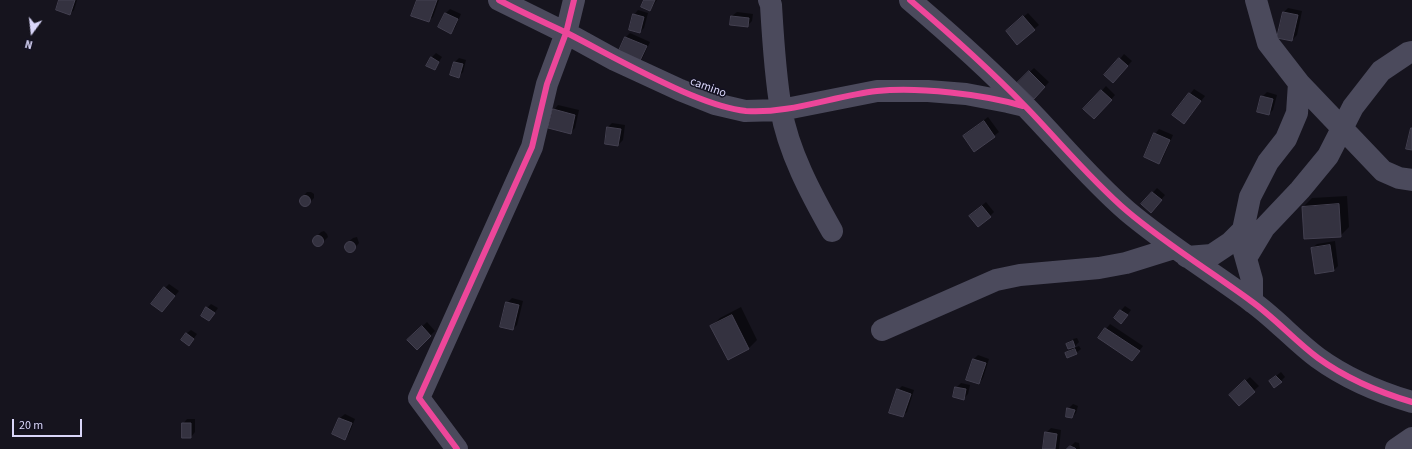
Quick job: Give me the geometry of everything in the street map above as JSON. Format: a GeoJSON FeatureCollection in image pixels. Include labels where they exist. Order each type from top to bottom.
{"type":"FeatureCollection","features":[{"type":"Feature","properties":{"kind":"street","name":"camino"},"geometry":{"type":"LineString","coordinates":[[499,0],[566,33],[615,60],[715,104],[745,111],[781,110],[877,91],[928,91],[966,94],[1025,106]]}},
{"type":"Feature","properties":{"kind":"street"},"geometry":{"type":"LineString","coordinates":[[457,449],[418,398],[532,147],[547,84],[566,33],[574,0]]}},
{"type":"Feature","properties":{"kind":"street"},"geometry":{"type":"LineString","coordinates":[[769,0],[771,5],[781,110],[787,133],[809,189],[832,231]]}},
{"type":"Feature","properties":{"kind":"street"},"geometry":{"type":"LineString","coordinates":[[910,0],[951,35],[1025,106],[1086,173],[1127,211],[1180,252],[1252,302],[1318,358],[1350,379],[1384,394],[1412,402]]}},
{"type":"Feature","properties":{"kind":"street"},"geometry":{"type":"LineString","coordinates":[[1256,0],[1268,43],[1299,83],[1342,130],[1383,171],[1399,178],[1412,180]]}},
{"type":"Feature","properties":{"kind":"street"},"geometry":{"type":"LineString","coordinates":[[1246,258],[1264,228],[1300,190],[1328,156],[1354,107],[1381,71],[1408,53],[1412,52]]}},
{"type":"Feature","properties":{"kind":"street"},"geometry":{"type":"LineString","coordinates":[[1252,302],[1252,280],[1243,248],[1243,230],[1250,197],[1268,162],[1286,139],[1297,113],[1299,83]]}},
{"type":"Feature","properties":{"kind":"street"},"geometry":{"type":"LineString","coordinates":[[882,330],[996,280],[1020,275],[1071,272],[1105,267],[1180,252],[1212,255],[1230,243],[1243,230]]}},
{"type":"Feature","properties":{"kind":"street"},"geometry":{"type":"LineString","coordinates":[[1396,449],[1412,438]]}},
{"type":"Feature","properties":{"kind":"building"},"geometry":{"type":"Polygon","coordinates":[[[59,0],[75,0],[70,15],[56,10],[59,0]]]}},
{"type":"Feature","properties":{"kind":"building"},"geometry":{"type":"Polygon","coordinates":[[[417,0],[437,0],[429,22],[411,16],[417,0]]]}},
{"type":"Feature","properties":{"kind":"building"},"geometry":{"type":"Polygon","coordinates":[[[644,0],[655,0],[650,11],[641,7],[644,0]]]}},
{"type":"Feature","properties":{"kind":"building"},"geometry":{"type":"Polygon","coordinates":[[[1283,12],[1298,15],[1292,41],[1277,38],[1283,12]]]}},
{"type":"Feature","properties":{"kind":"building"},"geometry":{"type":"Polygon","coordinates":[[[445,13],[458,19],[451,34],[438,27],[445,13]]]}},
{"type":"Feature","properties":{"kind":"building"},"geometry":{"type":"Polygon","coordinates":[[[633,14],[644,17],[640,33],[629,30],[633,14]]]}},
{"type":"Feature","properties":{"kind":"building"},"geometry":{"type":"Polygon","coordinates":[[[731,16],[749,18],[748,27],[730,25],[731,16]]]}},
{"type":"Feature","properties":{"kind":"building"},"geometry":{"type":"Polygon","coordinates":[[[1023,16],[1035,30],[1017,45],[1006,31],[1023,16]]]}},
{"type":"Feature","properties":{"kind":"building"},"geometry":{"type":"Polygon","coordinates":[[[625,37],[647,46],[638,65],[617,55],[625,37]]]}},
{"type":"Feature","properties":{"kind":"building"},"geometry":{"type":"Polygon","coordinates":[[[431,57],[439,62],[435,70],[426,66],[431,57]]]}},
{"type":"Feature","properties":{"kind":"building"},"geometry":{"type":"Polygon","coordinates":[[[1119,58],[1128,66],[1113,83],[1104,75],[1119,58]]]}},
{"type":"Feature","properties":{"kind":"building"},"geometry":{"type":"Polygon","coordinates":[[[454,62],[463,64],[459,78],[450,75],[454,62]]]}},
{"type":"Feature","properties":{"kind":"building"},"geometry":{"type":"Polygon","coordinates":[[[1029,71],[1045,87],[1034,99],[1017,83],[1029,71]]]}},
{"type":"Feature","properties":{"kind":"building"},"geometry":{"type":"Polygon","coordinates":[[[1101,90],[1112,100],[1094,119],[1083,109],[1101,90]]]}},
{"type":"Feature","properties":{"kind":"building"},"geometry":{"type":"Polygon","coordinates":[[[1189,93],[1201,101],[1184,124],[1172,115],[1189,93]]]}},
{"type":"Feature","properties":{"kind":"building"},"geometry":{"type":"Polygon","coordinates":[[[1261,96],[1273,99],[1269,115],[1257,112],[1261,96]]]}},
{"type":"Feature","properties":{"kind":"building"},"geometry":{"type":"Polygon","coordinates":[[[553,109],[575,115],[571,134],[548,128],[553,109]]]}},
{"type":"Feature","properties":{"kind":"building"},"geometry":{"type":"Polygon","coordinates":[[[984,121],[995,137],[974,152],[963,136],[984,121]]]}},
{"type":"Feature","properties":{"kind":"building"},"geometry":{"type":"Polygon","coordinates":[[[607,127],[621,129],[618,146],[605,144],[607,127]]]}},
{"type":"Feature","properties":{"kind":"building"},"geometry":{"type":"Polygon","coordinates":[[[1412,128],[1412,150],[1406,149],[1412,128]]]}},
{"type":"Feature","properties":{"kind":"building"},"geometry":{"type":"Polygon","coordinates":[[[1154,133],[1170,140],[1159,164],[1144,157],[1154,133]]]}},
{"type":"Feature","properties":{"kind":"building"},"geometry":{"type":"Polygon","coordinates":[[[1152,192],[1162,200],[1151,213],[1141,204],[1152,192]]]}},
{"type":"Feature","properties":{"kind":"building"},"geometry":{"type":"Polygon","coordinates":[[[305,195],[309,197],[311,201],[309,205],[305,207],[301,205],[299,201],[301,197],[305,195]]]}},
{"type":"Feature","properties":{"kind":"building"},"geometry":{"type":"Polygon","coordinates":[[[1339,204],[1341,237],[1304,239],[1302,207],[1339,204]]]}},
{"type":"Feature","properties":{"kind":"building"},"geometry":{"type":"Polygon","coordinates":[[[982,206],[991,217],[978,227],[969,216],[982,206]]]}},
{"type":"Feature","properties":{"kind":"building"},"geometry":{"type":"Polygon","coordinates":[[[318,235],[322,237],[324,241],[322,245],[318,247],[314,245],[312,241],[314,237],[318,235]]]}},
{"type":"Feature","properties":{"kind":"building"},"geometry":{"type":"Polygon","coordinates":[[[350,241],[354,243],[356,247],[354,251],[350,253],[346,251],[344,247],[346,243],[350,241]]]}},
{"type":"Feature","properties":{"kind":"building"},"geometry":{"type":"Polygon","coordinates":[[[1330,245],[1334,271],[1315,274],[1311,248],[1330,245]]]}},
{"type":"Feature","properties":{"kind":"building"},"geometry":{"type":"Polygon","coordinates":[[[164,287],[175,296],[162,312],[151,304],[164,287]]]}},
{"type":"Feature","properties":{"kind":"building"},"geometry":{"type":"Polygon","coordinates":[[[506,302],[519,305],[513,330],[500,327],[506,302]]]}},
{"type":"Feature","properties":{"kind":"building"},"geometry":{"type":"Polygon","coordinates":[[[206,307],[215,313],[209,321],[201,316],[206,307]]]}},
{"type":"Feature","properties":{"kind":"building"},"geometry":{"type":"Polygon","coordinates":[[[1120,310],[1128,315],[1121,324],[1114,318],[1120,310]]]}},
{"type":"Feature","properties":{"kind":"building"},"geometry":{"type":"Polygon","coordinates":[[[732,315],[749,349],[728,360],[710,326],[732,315]]]}},
{"type":"Feature","properties":{"kind":"building"},"geometry":{"type":"Polygon","coordinates":[[[422,326],[431,336],[417,350],[407,340],[422,326]]]}},
{"type":"Feature","properties":{"kind":"building"},"geometry":{"type":"Polygon","coordinates":[[[1105,328],[1140,351],[1132,361],[1098,338],[1105,328]]]}},
{"type":"Feature","properties":{"kind":"building"},"geometry":{"type":"Polygon","coordinates":[[[186,333],[194,339],[189,346],[181,340],[186,333]]]}},
{"type":"Feature","properties":{"kind":"building"},"geometry":{"type":"Polygon","coordinates":[[[1073,341],[1075,347],[1068,349],[1066,344],[1073,341]]]}},
{"type":"Feature","properties":{"kind":"building"},"geometry":{"type":"Polygon","coordinates":[[[1075,349],[1077,354],[1067,358],[1065,353],[1075,349]]]}},
{"type":"Feature","properties":{"kind":"building"},"geometry":{"type":"Polygon","coordinates":[[[973,359],[986,363],[979,384],[966,380],[973,359]]]}},
{"type":"Feature","properties":{"kind":"building"},"geometry":{"type":"Polygon","coordinates":[[[1276,376],[1282,382],[1274,388],[1269,381],[1276,376]]]}},
{"type":"Feature","properties":{"kind":"building"},"geometry":{"type":"Polygon","coordinates":[[[1245,380],[1255,392],[1239,406],[1229,395],[1245,380]]]}},
{"type":"Feature","properties":{"kind":"building"},"geometry":{"type":"Polygon","coordinates":[[[955,387],[966,389],[964,400],[953,397],[955,387]]]}},
{"type":"Feature","properties":{"kind":"building"},"geometry":{"type":"Polygon","coordinates":[[[897,389],[911,394],[903,417],[889,413],[897,389]]]}},
{"type":"Feature","properties":{"kind":"building"},"geometry":{"type":"Polygon","coordinates":[[[1067,408],[1075,410],[1072,418],[1066,417],[1067,408]]]}},
{"type":"Feature","properties":{"kind":"building"},"geometry":{"type":"Polygon","coordinates":[[[339,418],[352,423],[345,440],[332,434],[339,418]]]}},
{"type":"Feature","properties":{"kind":"building"},"geometry":{"type":"Polygon","coordinates":[[[182,423],[191,423],[191,438],[182,438],[182,423]]]}},
{"type":"Feature","properties":{"kind":"building"},"geometry":{"type":"Polygon","coordinates":[[[1045,432],[1057,434],[1055,449],[1043,449],[1045,432]]]}},
{"type":"Feature","properties":{"kind":"building"},"geometry":{"type":"Polygon","coordinates":[[[1070,446],[1075,448],[1076,449],[1067,449],[1070,446]]]}},
{"type":"Feature","properties":{"kind":"cycle path"},"geometry":{"type":"LineString","coordinates":[[499,0],[675,88],[704,100],[732,109],[746,111],[779,110],[861,93],[894,90],[950,92],[989,98],[1023,106]]}},
{"type":"Feature","properties":{"kind":"cycle path"},"geometry":{"type":"LineString","coordinates":[[457,449],[419,398],[532,147],[547,84],[566,33],[574,0]]}},
{"type":"Feature","properties":{"kind":"cycle path"},"geometry":{"type":"LineString","coordinates":[[910,0],[997,78],[1100,186],[1127,211],[1260,308],[1329,366],[1363,384],[1412,402]]}}]}
